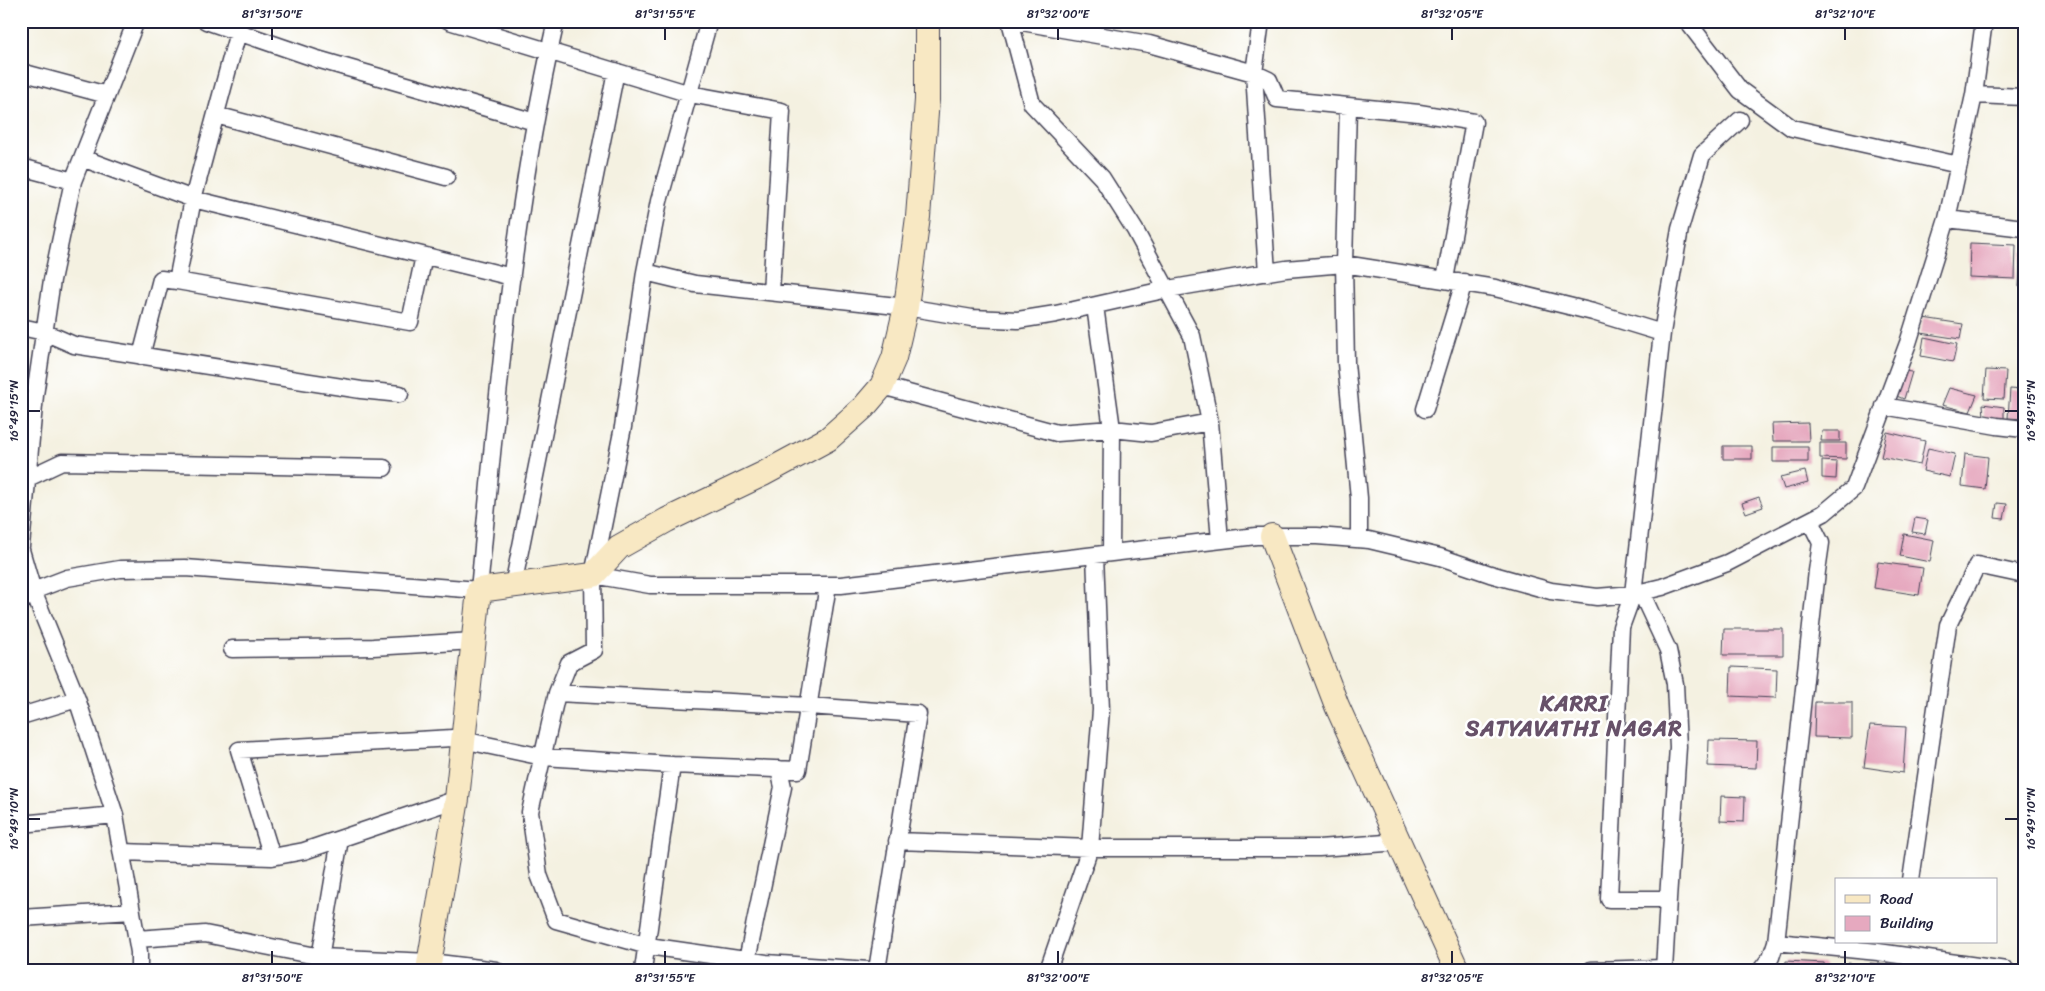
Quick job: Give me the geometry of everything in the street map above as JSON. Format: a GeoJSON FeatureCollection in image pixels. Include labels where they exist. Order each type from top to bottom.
{"type":"FeatureCollection","features":[{"type":"Feature","properties":{"kind":"main road"},"geometry":{"type":"LineString","coordinates":[[429,966],[457,800],[479,590],[593,575],[620,547],[667,520],[763,474],[828,439],[864,407],[882,386],[894,358],[906,307],[918,217],[927,100],[927,21]]}},
{"type":"Feature","properties":{"kind":"main road"},"geometry":{"type":"LineString","coordinates":[[1272,536],[1337,706],[1457,970]]}},
{"type":"Feature","properties":{"kind":"street"},"geometry":{"type":"LineString","coordinates":[[136,21],[73,181],[28,406],[21,548],[33,591],[77,699],[115,815],[132,911],[139,970]]}},
{"type":"Feature","properties":{"kind":"street"},"geometry":{"type":"LineString","coordinates":[[206,21],[317,59],[535,122]]}},
{"type":"Feature","properties":{"kind":"street"},"geometry":{"type":"LineString","coordinates":[[449,21],[690,94],[782,111],[771,292]]}},
{"type":"Feature","properties":{"kind":"street"},"geometry":{"type":"LineString","coordinates":[[21,602],[33,591],[67,578],[120,569],[185,568],[479,590],[503,340],[535,122],[556,21]]}},
{"type":"Feature","properties":{"kind":"street"},"geometry":{"type":"LineString","coordinates":[[709,21],[659,201],[645,272],[623,427],[593,575],[594,650],[568,663],[557,693],[530,812],[539,875],[556,920],[648,946],[746,965],[870,970]]}},
{"type":"Feature","properties":{"kind":"street"},"geometry":{"type":"LineString","coordinates":[[1010,21],[1032,104],[1102,178],[1135,230],[1192,336],[1210,422],[1220,540]]}},
{"type":"Feature","properties":{"kind":"street"},"geometry":{"type":"LineString","coordinates":[[1016,21],[1149,44],[1254,73],[1270,80],[1277,99],[1419,112],[1474,122],[1445,279]]}},
{"type":"Feature","properties":{"kind":"street"},"geometry":{"type":"LineString","coordinates":[[1261,21],[1254,73],[1268,273]]}},
{"type":"Feature","properties":{"kind":"street"},"geometry":{"type":"LineString","coordinates":[[1687,21],[1740,90],[1792,128],[1958,165]]}},
{"type":"Feature","properties":{"kind":"street"},"geometry":{"type":"LineString","coordinates":[[593,575],[650,585],[828,585],[904,578],[1220,540],[1272,536],[1317,536],[1369,540],[1440,557],[1490,574],[1551,591],[1597,597],[1637,593],[1662,587],[1727,563],[1824,513],[1854,488],[1908,343],[1947,219],[1974,95],[1984,21]]}},
{"type":"Feature","properties":{"kind":"street"},"geometry":{"type":"LineString","coordinates":[[177,281],[193,199],[238,32]]}},
{"type":"Feature","properties":{"kind":"street"},"geometry":{"type":"LineString","coordinates":[[513,586],[616,71]]}},
{"type":"Feature","properties":{"kind":"street"},"geometry":{"type":"LineString","coordinates":[[21,72],[107,96]]}},
{"type":"Feature","properties":{"kind":"street"},"geometry":{"type":"LineString","coordinates":[[1974,95],[2024,97]]}},
{"type":"Feature","properties":{"kind":"street"},"geometry":{"type":"LineString","coordinates":[[1348,106],[1344,264],[1346,363],[1359,498],[1359,539]]}},
{"type":"Feature","properties":{"kind":"street"},"geometry":{"type":"LineString","coordinates":[[216,115],[446,177]]}},
{"type":"Feature","properties":{"kind":"street"},"geometry":{"type":"LineString","coordinates":[[1668,899],[1610,899],[1621,628],[1637,593],[1662,333],[1680,229],[1702,154],[1740,120]]}},
{"type":"Feature","properties":{"kind":"street"},"geometry":{"type":"LineString","coordinates":[[82,158],[193,199],[512,277]]}},
{"type":"Feature","properties":{"kind":"street"},"geometry":{"type":"LineString","coordinates":[[21,167],[73,181]]}},
{"type":"Feature","properties":{"kind":"street"},"geometry":{"type":"LineString","coordinates":[[1947,219],[2024,228]]}},
{"type":"Feature","properties":{"kind":"street"},"geometry":{"type":"LineString","coordinates":[[141,356],[161,279],[410,322],[424,256]]}},
{"type":"Feature","properties":{"kind":"street"},"geometry":{"type":"LineString","coordinates":[[645,272],[695,284],[906,307],[972,318],[1018,320],[1056,314],[1168,290],[1268,273],[1344,264],[1495,288],[1593,312],[1662,333]]}},
{"type":"Feature","properties":{"kind":"street"},"geometry":{"type":"LineString","coordinates":[[1426,409],[1464,282]]}},
{"type":"Feature","properties":{"kind":"street"},"geometry":{"type":"LineString","coordinates":[[1048,970],[1090,848],[1101,710],[1103,554],[1112,429],[1095,306]]}},
{"type":"Feature","properties":{"kind":"street"},"geometry":{"type":"LineString","coordinates":[[21,327],[44,332],[74,345],[361,390],[400,394]]}},
{"type":"Feature","properties":{"kind":"street"},"geometry":{"type":"LineString","coordinates":[[882,386],[1057,433],[1112,429],[1151,433],[1210,422]]}},
{"type":"Feature","properties":{"kind":"street"},"geometry":{"type":"LineString","coordinates":[[1884,406],[1997,426],[2024,428]]}},
{"type":"Feature","properties":{"kind":"street"},"geometry":{"type":"LineString","coordinates":[[24,477],[62,462],[384,468]]}},
{"type":"Feature","properties":{"kind":"street"},"geometry":{"type":"LineString","coordinates":[[1761,970],[1771,957],[1776,942],[1817,571],[1822,542],[1810,520]]}},
{"type":"Feature","properties":{"kind":"street"},"geometry":{"type":"LineString","coordinates":[[1911,878],[1948,625],[1977,565],[2024,575]]}},
{"type":"Feature","properties":{"kind":"street"},"geometry":{"type":"LineString","coordinates":[[272,857],[239,750],[453,738],[543,757],[798,770],[828,585]]}},
{"type":"Feature","properties":{"kind":"street"},"geometry":{"type":"LineString","coordinates":[[1591,970],[1664,969],[1678,747],[1675,684],[1668,650],[1637,593]]}},
{"type":"Feature","properties":{"kind":"street"},"geometry":{"type":"LineString","coordinates":[[232,649],[373,647],[474,641]]}},
{"type":"Feature","properties":{"kind":"street"},"geometry":{"type":"LineString","coordinates":[[557,693],[809,706],[918,714],[877,970]]}},
{"type":"Feature","properties":{"kind":"street"},"geometry":{"type":"LineString","coordinates":[[21,716],[77,699]]}},
{"type":"Feature","properties":{"kind":"street"},"geometry":{"type":"LineString","coordinates":[[643,970],[648,946],[672,765]]}},
{"type":"Feature","properties":{"kind":"street"},"geometry":{"type":"LineString","coordinates":[[746,965],[782,786],[779,769]]}},
{"type":"Feature","properties":{"kind":"street"},"geometry":{"type":"LineString","coordinates":[[122,852],[272,857],[304,851],[457,800]]}},
{"type":"Feature","properties":{"kind":"street"},"geometry":{"type":"LineString","coordinates":[[21,824],[115,815]]}},
{"type":"Feature","properties":{"kind":"street"},"geometry":{"type":"LineString","coordinates":[[319,964],[340,838]]}},
{"type":"Feature","properties":{"kind":"street"},"geometry":{"type":"LineString","coordinates":[[897,841],[1090,848],[1319,848],[1399,842]]}},
{"type":"Feature","properties":{"kind":"street"},"geometry":{"type":"LineString","coordinates":[[21,918],[132,911]]}},
{"type":"Feature","properties":{"kind":"street"},"geometry":{"type":"LineString","coordinates":[[136,939],[205,934],[319,964],[429,966],[496,970]]}},
{"type":"Feature","properties":{"kind":"street"},"geometry":{"type":"LineString","coordinates":[[1776,942],[1901,949],[1936,965],[2006,970]]}},
{"type":"Feature","properties":{"kind":"building"},"geometry":{"type":"Polygon","coordinates":[[[1970,243],[2016,245],[2015,279],[1969,277],[1970,243]]]}},
{"type":"Feature","properties":{"kind":"building"},"geometry":{"type":"Polygon","coordinates":[[[2021,251],[2024,251],[2024,286],[2019,286],[2021,251]]]}},
{"type":"Feature","properties":{"kind":"building"},"geometry":{"type":"Polygon","coordinates":[[[1923,318],[1963,324],[1960,339],[1921,333],[1923,318]]]}},
{"type":"Feature","properties":{"kind":"building"},"geometry":{"type":"Polygon","coordinates":[[[1924,337],[1957,344],[1953,362],[1921,356],[1924,337]]]}},
{"type":"Feature","properties":{"kind":"building"},"geometry":{"type":"Polygon","coordinates":[[[1986,370],[2006,371],[2004,399],[1984,398],[1986,370]]]}},
{"type":"Feature","properties":{"kind":"building"},"geometry":{"type":"Polygon","coordinates":[[[1902,371],[1912,372],[1904,399],[1894,395],[1902,371]]]}},
{"type":"Feature","properties":{"kind":"building"},"geometry":{"type":"Polygon","coordinates":[[[1949,388],[1977,395],[1970,412],[1942,405],[1949,388]]]}},
{"type":"Feature","properties":{"kind":"building"},"geometry":{"type":"Polygon","coordinates":[[[2010,389],[2024,390],[2024,419],[2008,418],[2010,389]]]}},
{"type":"Feature","properties":{"kind":"building"},"geometry":{"type":"Polygon","coordinates":[[[1983,404],[2004,407],[2004,421],[1984,417],[1983,404]]]}},
{"type":"Feature","properties":{"kind":"building"},"geometry":{"type":"Polygon","coordinates":[[[1808,423],[1809,441],[1773,441],[1772,424],[1808,423]]]}},
{"type":"Feature","properties":{"kind":"building"},"geometry":{"type":"Polygon","coordinates":[[[1822,431],[1840,431],[1840,441],[1821,441],[1822,431]]]}},
{"type":"Feature","properties":{"kind":"building"},"geometry":{"type":"Polygon","coordinates":[[[1887,432],[1925,441],[1920,465],[1881,457],[1887,432]]]}},
{"type":"Feature","properties":{"kind":"building"},"geometry":{"type":"Polygon","coordinates":[[[1820,443],[1846,443],[1846,459],[1820,458],[1820,443]]]}},
{"type":"Feature","properties":{"kind":"building"},"geometry":{"type":"Polygon","coordinates":[[[1723,446],[1752,446],[1752,459],[1723,459],[1723,446]]]}},
{"type":"Feature","properties":{"kind":"building"},"geometry":{"type":"Polygon","coordinates":[[[1773,447],[1808,447],[1808,462],[1773,462],[1773,447]]]}},
{"type":"Feature","properties":{"kind":"building"},"geometry":{"type":"Polygon","coordinates":[[[1928,448],[1955,454],[1950,477],[1923,471],[1928,448]]]}},
{"type":"Feature","properties":{"kind":"building"},"geometry":{"type":"Polygon","coordinates":[[[1965,454],[1988,457],[1985,489],[1962,486],[1965,454]]]}},
{"type":"Feature","properties":{"kind":"building"},"geometry":{"type":"Polygon","coordinates":[[[1822,461],[1837,462],[1836,479],[1822,478],[1822,461]]]}},
{"type":"Feature","properties":{"kind":"building"},"geometry":{"type":"Polygon","coordinates":[[[1805,471],[1808,483],[1784,489],[1780,477],[1805,471]]]}},
{"type":"Feature","properties":{"kind":"building"},"geometry":{"type":"Polygon","coordinates":[[[1759,497],[1763,507],[1746,513],[1742,503],[1759,497]]]}},
{"type":"Feature","properties":{"kind":"building"},"geometry":{"type":"Polygon","coordinates":[[[1997,503],[2007,504],[2004,519],[1995,518],[1997,503]]]}},
{"type":"Feature","properties":{"kind":"building"},"geometry":{"type":"Polygon","coordinates":[[[1915,518],[1928,520],[1925,534],[1912,532],[1915,518]]]}},
{"type":"Feature","properties":{"kind":"building"},"geometry":{"type":"Polygon","coordinates":[[[1904,534],[1934,540],[1930,562],[1900,556],[1904,534]]]}},
{"type":"Feature","properties":{"kind":"building"},"geometry":{"type":"Polygon","coordinates":[[[1878,562],[1923,568],[1919,595],[1874,588],[1878,562]]]}},
{"type":"Feature","properties":{"kind":"building"},"geometry":{"type":"Polygon","coordinates":[[[1724,629],[1783,629],[1783,655],[1723,655],[1724,629]]]}},
{"type":"Feature","properties":{"kind":"building"},"geometry":{"type":"Polygon","coordinates":[[[1731,667],[1777,669],[1776,698],[1730,696],[1731,667]]]}},
{"type":"Feature","properties":{"kind":"building"},"geometry":{"type":"Polygon","coordinates":[[[1815,702],[1852,702],[1852,738],[1814,737],[1815,702]]]}},
{"type":"Feature","properties":{"kind":"building"},"geometry":{"type":"Polygon","coordinates":[[[1870,725],[1906,727],[1903,773],[1864,767],[1870,725]]]}},
{"type":"Feature","properties":{"kind":"building"},"geometry":{"type":"Polygon","coordinates":[[[1709,740],[1757,741],[1756,768],[1708,766],[1709,740]]]}},
{"type":"Feature","properties":{"kind":"building"},"geometry":{"type":"Polygon","coordinates":[[[1721,796],[1745,797],[1744,822],[1720,821],[1721,796]]]}},
{"type":"Feature","properties":{"kind":"building"},"geometry":{"type":"Polygon","coordinates":[[[1786,961],[1824,963],[1825,970],[1785,970],[1786,961]]]}},
{"type":"Feature","properties":{"kind":"building"},"geometry":{"type":"Polygon","coordinates":[[[1848,963],[1857,964],[1857,970],[1848,970],[1848,963]]]}},
{"type":"Feature","properties":{"kind":"building"},"geometry":{"type":"Polygon","coordinates":[[[1870,963],[1889,965],[1888,970],[1869,970],[1870,963]]]}},
{"type":"Feature","properties":{"kind":"building"},"geometry":{"type":"Polygon","coordinates":[[[1914,963],[1926,964],[1925,970],[1914,970],[1914,963]]]}},
{"type":"Feature","properties":{"kind":"district","name":"KARRI SATYAVATHI NAGAR"},"geometry":{"type":"Point","coordinates":[1574,716]}}]}
